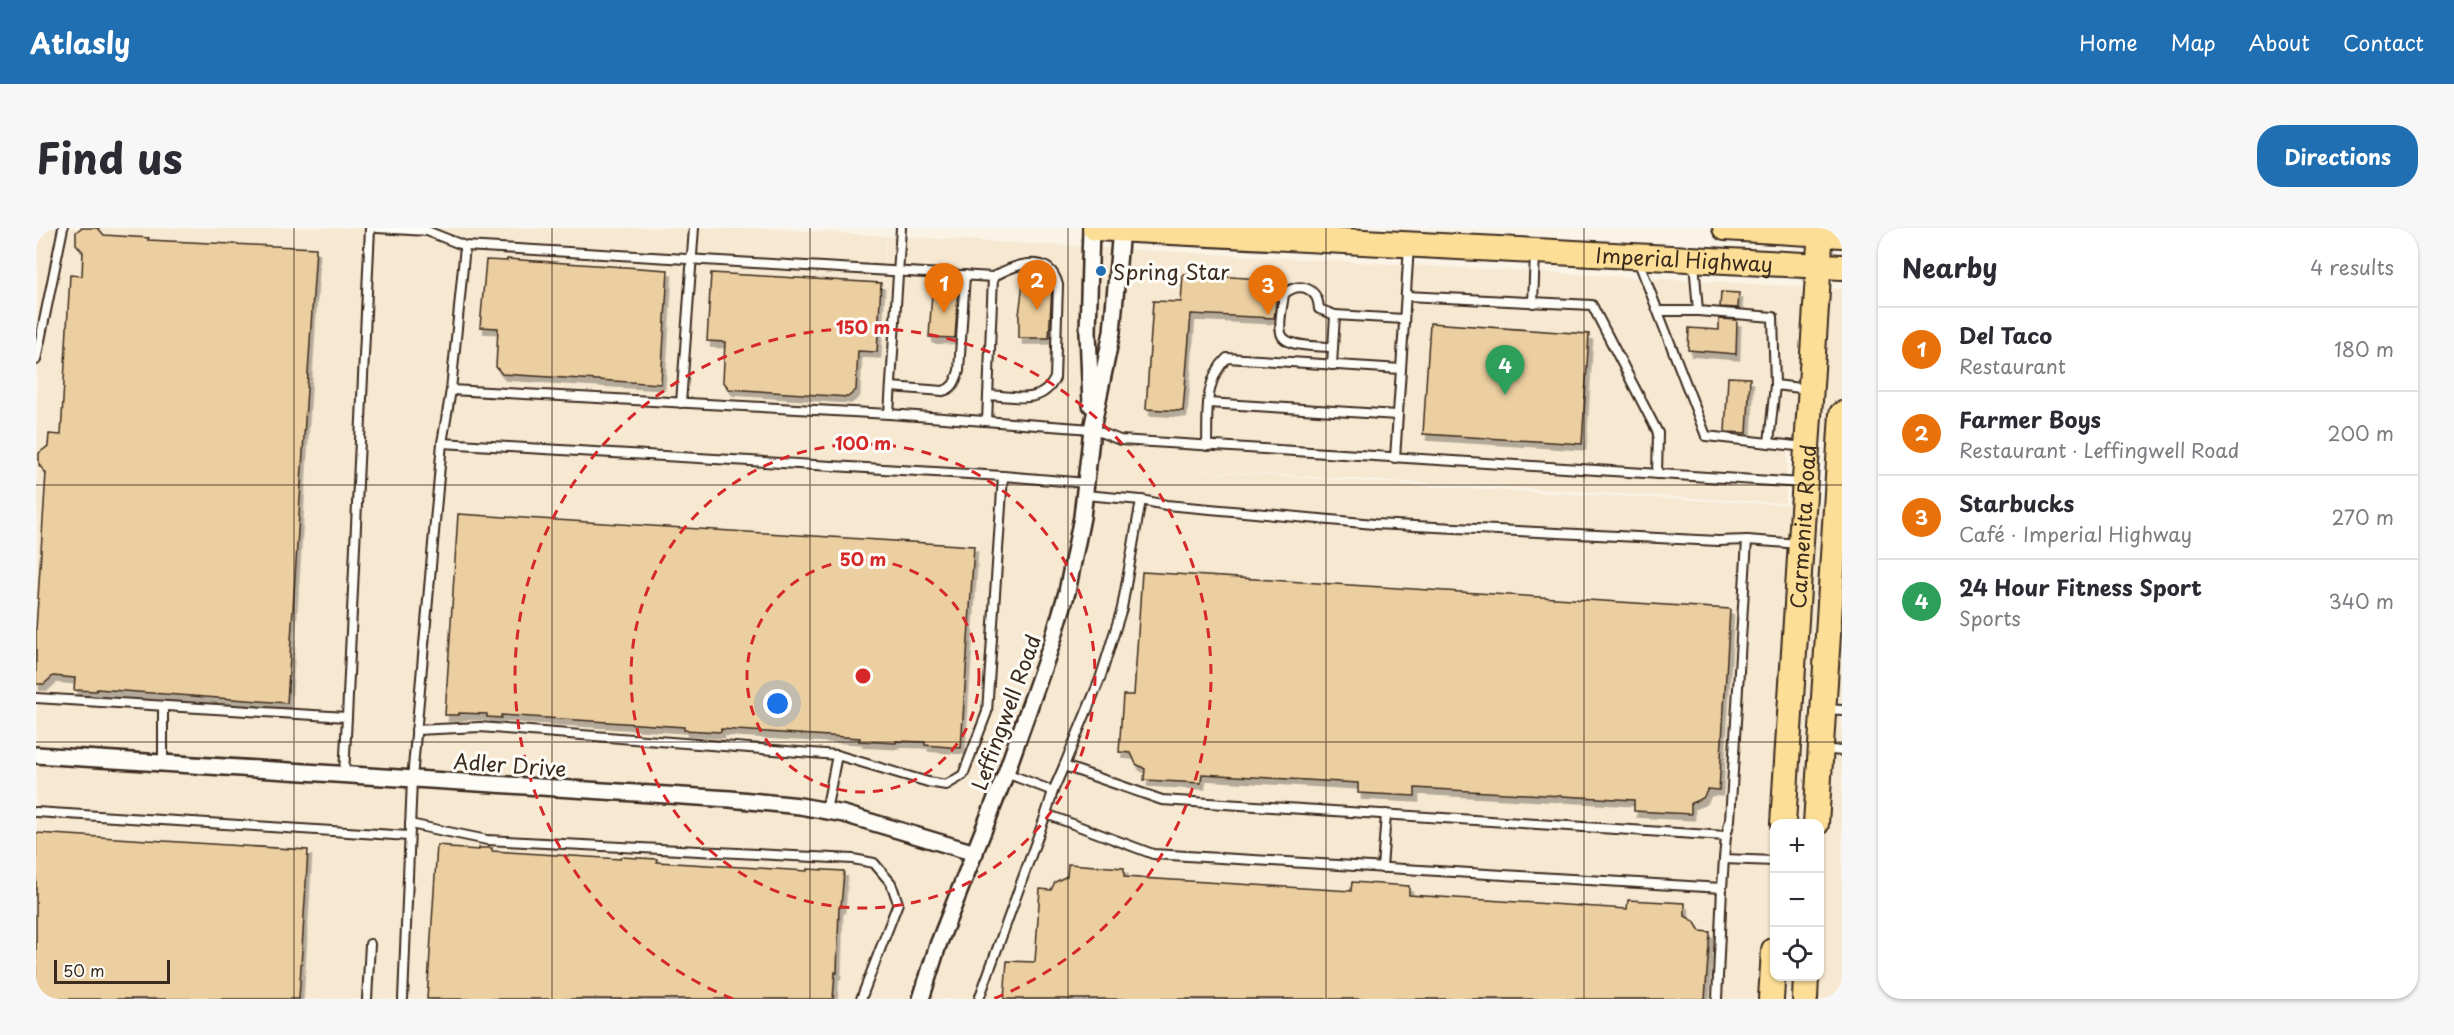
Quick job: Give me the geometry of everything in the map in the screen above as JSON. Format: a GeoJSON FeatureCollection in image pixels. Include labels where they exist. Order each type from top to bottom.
{"type":"FeatureCollection","features":[{"type":"Feature","properties":{"kind":"main road","name":"Imperial Highway"},"geometry":{"type":"LineString","coordinates":[[1093,228],[1842,267]]}},
{"type":"Feature","properties":{"kind":"main road","name":"Imperial Highway"},"geometry":{"type":"LineString","coordinates":[[1725,228],[1828,232]]}},
{"type":"Feature","properties":{"kind":"main road","name":"Carmenita Road"},"geometry":{"type":"LineString","coordinates":[[1783,819],[1818,266],[1828,232]]}},
{"type":"Feature","properties":{"kind":"main road","name":"Carmenita Road"},"geometry":{"type":"LineString","coordinates":[[1817,819],[1831,750],[1842,414]]}},
{"type":"Feature","properties":{"kind":"main road"},"geometry":{"type":"LineString","coordinates":[[1771,999],[1772,981]]}},
{"type":"Feature","properties":{"kind":"main road"},"geometry":{"type":"LineString","coordinates":[[1805,999],[1806,981]]}},
{"type":"Feature","properties":{"kind":"street","name":"Leffingwell Road"},"geometry":{"type":"LineString","coordinates":[[1092,429],[1088,332],[1093,228]]}},
{"type":"Feature","properties":{"kind":"street","name":"Leffingwell Road"},"geometry":{"type":"LineString","coordinates":[[921,999],[938,945],[975,853],[1052,643],[1067,592],[1079,540],[1092,429],[1112,332],[1122,229]]}},
{"type":"Feature","properties":{"kind":"street","name":"Adler Drive"},"geometry":{"type":"LineString","coordinates":[[36,755],[730,799],[826,811],[975,853]]}},
{"type":"Feature","properties":{"kind":"lane"},"geometry":{"type":"LineString","coordinates":[[36,360],[63,228]]}},
{"type":"Feature","properties":{"kind":"lane"},"geometry":{"type":"LineString","coordinates":[[344,774],[370,228]]}},
{"type":"Feature","properties":{"kind":"lane"},"geometry":{"type":"LineString","coordinates":[[377,228],[427,231],[465,246],[898,272],[993,276],[1008,268],[1034,262],[1046,265],[1056,278],[1058,285],[1055,378],[1050,389],[1042,395],[988,396]]}},
{"type":"Feature","properties":{"kind":"lane"},"geometry":{"type":"LineString","coordinates":[[681,403],[694,228]]}},
{"type":"Feature","properties":{"kind":"lane"},"geometry":{"type":"LineString","coordinates":[[889,414],[901,228]]}},
{"type":"Feature","properties":{"kind":"lane"},"geometry":{"type":"LineString","coordinates":[[1395,458],[1409,244]]}},
{"type":"Feature","properties":{"kind":"lane"},"geometry":{"type":"LineString","coordinates":[[403,999],[412,778],[442,443],[451,390],[465,246]]}},
{"type":"Feature","properties":{"kind":"lane"},"geometry":{"type":"LineString","coordinates":[[1533,303],[1535,251]]}},
{"type":"Feature","properties":{"kind":"lane"},"geometry":{"type":"LineString","coordinates":[[1636,256],[1706,436],[1807,447]]}},
{"type":"Feature","properties":{"kind":"lane"},"geometry":{"type":"LineString","coordinates":[[1694,259],[1698,311]]}},
{"type":"Feature","properties":{"kind":"lane"},"geometry":{"type":"LineString","coordinates":[[891,387],[943,391],[950,389],[955,382],[959,371],[965,275]]}},
{"type":"Feature","properties":{"kind":"lane"},"geometry":{"type":"LineString","coordinates":[[987,421],[993,276]]}},
{"type":"Feature","properties":{"kind":"lane"},"geometry":{"type":"LineString","coordinates":[[1333,347],[1291,344],[1285,340],[1281,333],[1284,294],[1291,289],[1304,288],[1314,292],[1318,297],[1319,309],[1335,315],[1404,319]]}},
{"type":"Feature","properties":{"kind":"lane"},"geometry":{"type":"LineString","coordinates":[[1406,296],[1592,306],[1658,433],[1657,474]]}},
{"type":"Feature","properties":{"kind":"lane"},"geometry":{"type":"LineString","coordinates":[[1658,311],[1698,311],[1773,317],[1775,385],[1769,443]]}},
{"type":"Feature","properties":{"kind":"lane"},"geometry":{"type":"LineString","coordinates":[[1332,365],[1335,315]]}},
{"type":"Feature","properties":{"kind":"lane"},"geometry":{"type":"LineString","coordinates":[[1207,446],[1209,389],[1217,367],[1227,358],[1401,369]]}},
{"type":"Feature","properties":{"kind":"lane"},"geometry":{"type":"LineString","coordinates":[[1775,385],[1810,389]]}},
{"type":"Feature","properties":{"kind":"lane"},"geometry":{"type":"LineString","coordinates":[[451,390],[889,414],[1092,429],[1120,440],[1804,484]]}},
{"type":"Feature","properties":{"kind":"lane"},"geometry":{"type":"LineString","coordinates":[[1208,403],[1397,415]]}},
{"type":"Feature","properties":{"kind":"lane"},"geometry":{"type":"LineString","coordinates":[[442,443],[1003,476],[1166,505],[1374,524],[1800,544]]}},
{"type":"Feature","properties":{"kind":"lane"},"geometry":{"type":"LineString","coordinates":[[416,730],[480,727],[837,755],[928,782],[946,785],[963,776],[987,712],[1003,476]]}},
{"type":"Feature","properties":{"kind":"lane"},"geometry":{"type":"LineString","coordinates":[[979,999],[1053,790],[1100,679],[1122,608],[1141,500]]}},
{"type":"Feature","properties":{"kind":"lane"},"geometry":{"type":"LineString","coordinates":[[1717,999],[1722,888],[1726,836],[1730,820],[1747,540]]}},
{"type":"Feature","properties":{"kind":"lane"},"geometry":{"type":"LineString","coordinates":[[36,698],[347,717]]}},
{"type":"Feature","properties":{"kind":"lane"},"geometry":{"type":"LineString","coordinates":[[163,706],[163,763]]}},
{"type":"Feature","properties":{"kind":"lane"},"geometry":{"type":"LineString","coordinates":[[826,811],[837,755]]}},
{"type":"Feature","properties":{"kind":"lane"},"geometry":{"type":"LineString","coordinates":[[1064,766],[1162,800],[1726,836]]}},
{"type":"Feature","properties":{"kind":"lane"},"geometry":{"type":"LineString","coordinates":[[1005,773],[1053,790]]}},
{"type":"Feature","properties":{"kind":"lane"},"geometry":{"type":"LineString","coordinates":[[36,812],[409,836]]}},
{"type":"Feature","properties":{"kind":"lane"},"geometry":{"type":"LineString","coordinates":[[1046,814],[1153,854],[1722,888]]}},
{"type":"Feature","properties":{"kind":"lane"},"geometry":{"type":"LineString","coordinates":[[1382,868],[1386,814]]}},
{"type":"Feature","properties":{"kind":"lane"},"geometry":{"type":"LineString","coordinates":[[410,824],[487,840],[874,863],[891,883],[898,903],[861,999]]}},
{"type":"Feature","properties":{"kind":"lane"},"geometry":{"type":"LineString","coordinates":[[1724,859],[1770,861]]}},
{"type":"Feature","properties":{"kind":"lane"},"geometry":{"type":"LineString","coordinates":[[367,999],[370,944]]}},
{"type":"Feature","properties":{"kind":"shaded area"},"geometry":{"type":"Polygon","coordinates":[[[38,228],[753,228],[885,236],[876,427],[886,236],[1842,289],[1842,443],[1788,438],[1785,503],[1137,467],[1492,490],[1766,504],[1842,504],[1842,999],[36,999],[38,228]]]}},
{"type":"Feature","properties":{"kind":"building"},"geometry":{"type":"Polygon","coordinates":[[[81,228],[98,228],[104,235],[149,238],[148,240],[316,248],[287,703],[97,689],[96,691],[74,690],[75,678],[53,676],[44,684],[36,684],[36,630],[46,473],[39,465],[39,453],[48,446],[49,434],[61,435],[70,275],[82,276],[83,252],[76,244],[76,232],[81,228]]]}},
{"type":"Feature","properties":{"kind":"building"},"geometry":{"type":"Polygon","coordinates":[[[507,259],[668,270],[661,384],[502,374],[496,367],[498,328],[480,327],[486,260],[507,261],[507,259]]]}},
{"type":"Feature","properties":{"kind":"building"},"geometry":{"type":"Polygon","coordinates":[[[711,273],[881,283],[877,352],[858,351],[856,390],[848,397],[729,389],[723,381],[725,342],[707,341],[711,273]]]}},
{"type":"Feature","properties":{"kind":"building"},"geometry":{"type":"Polygon","coordinates":[[[1183,274],[1279,280],[1274,318],[1191,314],[1183,411],[1146,409],[1153,301],[1181,302],[1183,274]]]}},
{"type":"Feature","properties":{"kind":"building"},"geometry":{"type":"Polygon","coordinates":[[[1024,275],[1047,276],[1047,281],[1052,287],[1049,338],[1019,338],[1019,315],[1024,275]]]}},
{"type":"Feature","properties":{"kind":"building"},"geometry":{"type":"Polygon","coordinates":[[[1721,292],[1739,293],[1738,308],[1720,307],[1721,292]]]}},
{"type":"Feature","properties":{"kind":"building"},"geometry":{"type":"Polygon","coordinates":[[[932,293],[958,294],[955,338],[929,337],[932,293]]]}},
{"type":"Feature","properties":{"kind":"building"},"geometry":{"type":"Polygon","coordinates":[[[1719,319],[1737,320],[1736,354],[1688,350],[1689,328],[1719,330],[1719,319]]]}},
{"type":"Feature","properties":{"kind":"building"},"geometry":{"type":"Polygon","coordinates":[[[1430,323],[1589,334],[1582,444],[1423,434],[1430,323]]]}},
{"type":"Feature","properties":{"kind":"building"},"geometry":{"type":"Polygon","coordinates":[[[1728,377],[1750,378],[1747,433],[1725,432],[1728,377]]]}},
{"type":"Feature","properties":{"kind":"building"},"geometry":{"type":"Polygon","coordinates":[[[458,514],[974,546],[961,748],[925,745],[925,742],[859,741],[860,738],[721,729],[721,732],[684,730],[684,727],[501,715],[501,718],[487,717],[487,714],[445,715],[458,514]]]}},
{"type":"Feature","properties":{"kind":"building"},"geometry":{"type":"Polygon","coordinates":[[[1142,572],[1730,609],[1719,790],[1708,789],[1703,798],[1691,803],[1691,814],[1634,811],[1634,800],[1415,788],[1415,796],[1358,793],[1358,783],[1202,774],[1201,783],[1144,780],[1145,769],[1136,764],[1131,753],[1119,752],[1123,695],[1134,695],[1142,572]]]}},
{"type":"Feature","properties":{"kind":"building"},"geometry":{"type":"Polygon","coordinates":[[[36,833],[308,850],[299,999],[36,999],[36,833]]]}},
{"type":"Feature","properties":{"kind":"building"},"geometry":{"type":"Polygon","coordinates":[[[437,845],[479,850],[479,848],[492,848],[492,851],[657,859],[657,862],[844,871],[841,907],[839,907],[837,973],[835,972],[833,999],[427,999],[437,845]]]}},
{"type":"Feature","properties":{"kind":"building"},"geometry":{"type":"Polygon","coordinates":[[[1068,864],[1124,868],[1124,877],[1351,891],[1352,882],[1409,886],[1409,895],[1627,909],[1628,900],[1685,903],[1685,916],[1694,921],[1700,931],[1710,932],[1705,999],[1004,999],[1007,961],[1035,962],[1040,889],[1051,890],[1055,882],[1067,876],[1068,864]]]}},
{"type":"Feature","properties":{"kind":"place","name":"Spring Star"},"geometry":{"type":"Point","coordinates":[1101,271]}},
{"type":"Feature","properties":{"kind":"place","name":"Farmer Boys"},"geometry":{"type":"Point","coordinates":[1037,310]}},
{"type":"Feature","properties":{"kind":"place","name":"Del Taco"},"geometry":{"type":"Point","coordinates":[944,313]}},
{"type":"Feature","properties":{"kind":"place","name":"Starbucks"},"geometry":{"type":"Point","coordinates":[1268,315]}},
{"type":"Feature","properties":{"kind":"place","name":"24 Hour Fitness Sport"},"geometry":{"type":"Point","coordinates":[1505,395]}}]}
